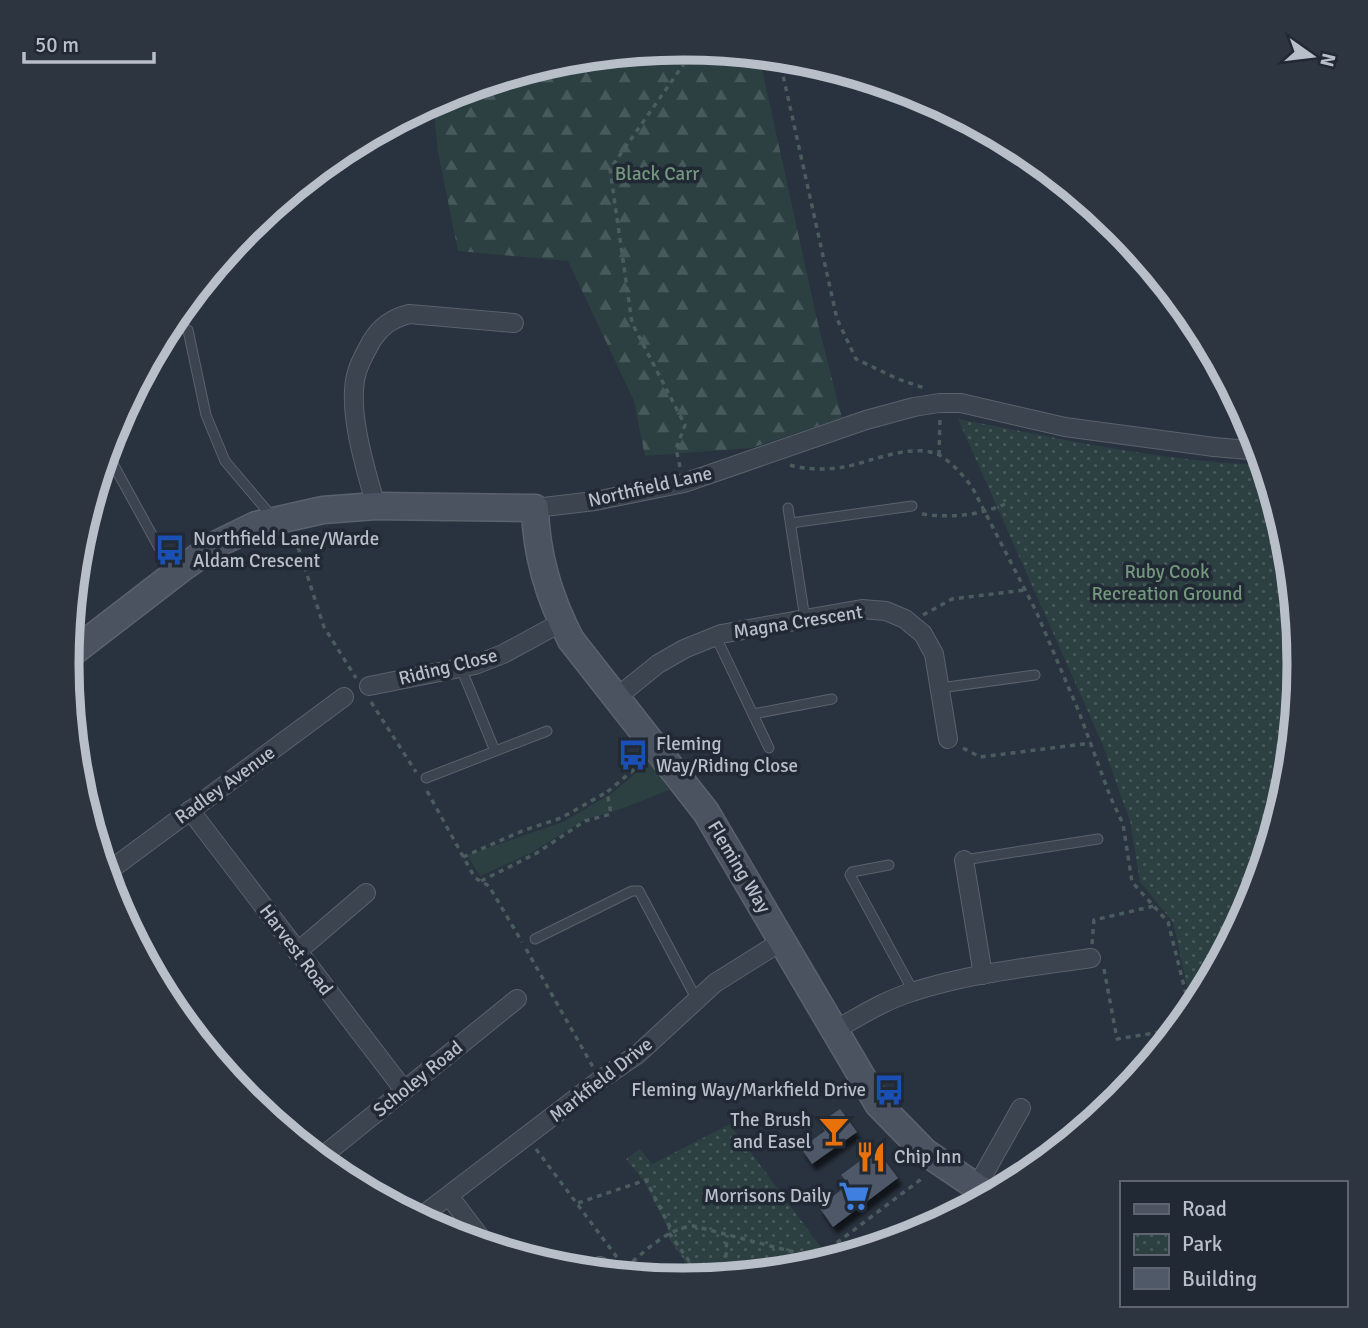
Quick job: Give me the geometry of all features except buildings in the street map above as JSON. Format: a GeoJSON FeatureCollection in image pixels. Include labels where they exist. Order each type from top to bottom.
{"type":"FeatureCollection","features":[{"type":"Feature","properties":{"kind":"street"},"geometry":{"type":"LineString","coordinates":[[376,506],[362,455],[355,391],[356,374],[379,330],[393,318],[409,314],[514,323]]}},
{"type":"Feature","properties":{"kind":"street","name":"Northfield Lane"},"geometry":{"type":"LineString","coordinates":[[80,647],[173,574],[215,545],[256,525],[323,510],[376,506],[535,508],[595,501],[684,483],[866,420],[914,407],[961,403],[1065,427],[1248,449]]}},
{"type":"Feature","properties":{"kind":"street","name":"Fleming Way"},"geometry":{"type":"LineString","coordinates":[[535,508],[535,538],[541,566],[571,639],[721,835],[878,1104],[902,1131],[940,1164],[981,1190]]}},
{"type":"Feature","properties":{"kind":"street","name":"Magna Crescent"},"geometry":{"type":"LineString","coordinates":[[617,697],[659,663],[684,649],[716,637],[862,609],[886,611],[909,622]]}},
{"type":"Feature","properties":{"kind":"street","name":"Riding Close"},"geometry":{"type":"LineString","coordinates":[[365,688],[461,668],[503,654],[562,622]]}},
{"type":"Feature","properties":{"kind":"street"},"geometry":{"type":"LineString","coordinates":[[909,622],[923,634],[934,654],[948,739]]}},
{"type":"Feature","properties":{"kind":"street","name":"Radley Avenue"},"geometry":{"type":"LineString","coordinates":[[115,866],[344,697]]}},
{"type":"Feature","properties":{"kind":"street","name":"Harvest Road"},"geometry":{"type":"LineString","coordinates":[[190,810],[404,1090]]}},
{"type":"Feature","properties":{"kind":"street"},"geometry":{"type":"LineString","coordinates":[[964,860],[983,975]]}},
{"type":"Feature","properties":{"kind":"street"},"geometry":{"type":"LineString","coordinates":[[297,952],[366,893]]}},
{"type":"Feature","properties":{"kind":"street","name":"Markfield Drive"},"geometry":{"type":"LineString","coordinates":[[428,1211],[638,1054],[725,976],[782,941]]}},
{"type":"Feature","properties":{"kind":"street"},"geometry":{"type":"LineString","coordinates":[[835,1030],[864,1013],[913,991],[983,975],[1091,958]]}},
{"type":"Feature","properties":{"kind":"street","name":"Scholey Road"},"geometry":{"type":"LineString","coordinates":[[327,1152],[517,999]]}},
{"type":"Feature","properties":{"kind":"street"},"geometry":{"type":"LineString","coordinates":[[986,1188],[1021,1108]]}},
{"type":"Feature","properties":{"kind":"street"},"geometry":{"type":"LineString","coordinates":[[449,1196],[475,1230]]}},
{"type":"Feature","properties":{"kind":"lane"},"geometry":{"type":"LineString","coordinates":[[188,330],[206,415],[225,461],[281,518]]}},
{"type":"Feature","properties":{"kind":"lane"},"geometry":{"type":"LineString","coordinates":[[114,465],[173,574]]}},
{"type":"Feature","properties":{"kind":"lane"},"geometry":{"type":"LineString","coordinates":[[791,523],[912,506]]}},
{"type":"Feature","properties":{"kind":"lane"},"geometry":{"type":"LineString","coordinates":[[788,508],[806,619]]}},
{"type":"Feature","properties":{"kind":"lane"},"geometry":{"type":"LineString","coordinates":[[716,637],[769,748]]}},
{"type":"Feature","properties":{"kind":"lane"},"geometry":{"type":"LineString","coordinates":[[461,668],[495,751]]}},
{"type":"Feature","properties":{"kind":"lane"},"geometry":{"type":"LineString","coordinates":[[940,688],[1035,674]]}},
{"type":"Feature","properties":{"kind":"lane"},"geometry":{"type":"LineString","coordinates":[[753,714],[832,699]]}},
{"type":"Feature","properties":{"kind":"lane"},"geometry":{"type":"LineString","coordinates":[[423,780],[547,732]]}},
{"type":"Feature","properties":{"kind":"lane"},"geometry":{"type":"LineString","coordinates":[[964,860],[1098,839]]}},
{"type":"Feature","properties":{"kind":"lane"},"geometry":{"type":"LineString","coordinates":[[889,865],[852,872],[850,875],[913,991]]}},
{"type":"Feature","properties":{"kind":"lane"},"geometry":{"type":"LineString","coordinates":[[535,939],[632,891],[639,891],[697,1000]]}},
{"type":"Feature","properties":{"kind":"path"},"geometry":{"type":"LineString","coordinates":[[684,483],[676,449],[685,425],[632,323],[610,169],[687,60]]}},
{"type":"Feature","properties":{"kind":"path"},"geometry":{"type":"LineString","coordinates":[[781,68],[837,318],[856,359],[938,394],[941,447],[939,455]]}},
{"type":"Feature","properties":{"kind":"path"},"geometry":{"type":"LineString","coordinates":[[912,506],[922,515],[948,518],[984,513],[1005,504]]}},
{"type":"Feature","properties":{"kind":"path"},"geometry":{"type":"LineString","coordinates":[[281,518],[324,627],[423,780],[475,878],[489,886],[600,1080]]}},
{"type":"Feature","properties":{"kind":"path"},"geometry":{"type":"LineString","coordinates":[[909,622],[952,599],[1025,590]]}},
{"type":"Feature","properties":{"kind":"path"},"geometry":{"type":"LineString","coordinates":[[948,739],[979,757],[1091,743]]}},
{"type":"Feature","properties":{"kind":"path"},"geometry":{"type":"LineString","coordinates":[[463,857],[522,831],[561,818],[607,792],[658,750]]}},
{"type":"Feature","properties":{"kind":"path"},"geometry":{"type":"LineString","coordinates":[[481,881],[534,854],[586,821],[611,814],[607,792]]}},
{"type":"Feature","properties":{"kind":"path"},"geometry":{"type":"LineString","coordinates":[[1154,906],[1094,920],[1091,958],[1104,966],[1117,1040],[1164,1032]]}},
{"type":"Feature","properties":{"kind":"path"},"geometry":{"type":"LineString","coordinates":[[528,1137],[623,1265]]}},
{"type":"Feature","properties":{"kind":"path"},"geometry":{"type":"LineString","coordinates":[[825,1252],[940,1164]]}},
{"type":"Feature","properties":{"kind":"path"},"geometry":{"type":"LineString","coordinates":[[578,1203],[646,1180],[671,1232],[695,1268]]}},
{"type":"Feature","properties":{"kind":"path"},"geometry":{"type":"LineString","coordinates":[[628,1265],[671,1232],[694,1226],[771,1244],[806,1256]]}},
{"type":"Feature","properties":{"kind":"path"},"geometry":{"type":"LineString","coordinates":[[723,1267],[727,1235]]}},
{"type":"Feature","properties":{"kind":"green space","name":"Black Carr"},"geometry":{"type":"Polygon","coordinates":[[[644,61],[724,61],[761,65],[818,324],[842,418],[751,448],[645,456],[634,401],[568,261],[458,251],[438,152],[434,114],[528,80],[566,71],[644,61]]]}},
{"type":"Feature","properties":{"kind":"green space","name":"Ruby Cook Recreation Ground"},"geometry":{"type":"Polygon","coordinates":[[[958,419],[1149,454],[1254,464],[1268,508],[1283,585],[1288,664],[1283,743],[1277,782],[1256,858],[1226,931],[1189,996],[1173,922],[1140,882],[1130,821],[1102,743],[958,419]]]}},
{"type":"Feature","properties":{"kind":"green space"},"geometry":{"type":"Polygon","coordinates":[[[650,761],[669,790],[584,820],[529,854],[480,876],[467,855],[563,822],[612,793],[650,761]]]}},
{"type":"Feature","properties":{"kind":"green space"},"geometry":{"type":"Polygon","coordinates":[[[730,1124],[824,1252],[763,1263],[690,1268],[669,1239],[668,1229],[645,1183],[626,1159],[640,1149],[652,1164],[730,1124]]]}},
{"type":"Feature","properties":{"kind":"place","name":"Northfield Lane/Warde Aldam Crescent"},"geometry":{"type":"Point","coordinates":[170,550]}},
{"type":"Feature","properties":{"kind":"place","name":"Fleming Way/Riding Close"},"geometry":{"type":"Point","coordinates":[633,755]}},
{"type":"Feature","properties":{"kind":"place","name":"Fleming Way/Markfield Drive"},"geometry":{"type":"Point","coordinates":[889,1090]}},
{"type":"Feature","properties":{"kind":"place","name":"The Brush and Easel"},"geometry":{"type":"Point","coordinates":[834,1131]}},
{"type":"Feature","properties":{"kind":"place","name":"Chip Inn"},"geometry":{"type":"Point","coordinates":[871,1157]}},
{"type":"Feature","properties":{"kind":"place","name":"Morrisons Daily"},"geometry":{"type":"Point","coordinates":[854,1196]}}]}
